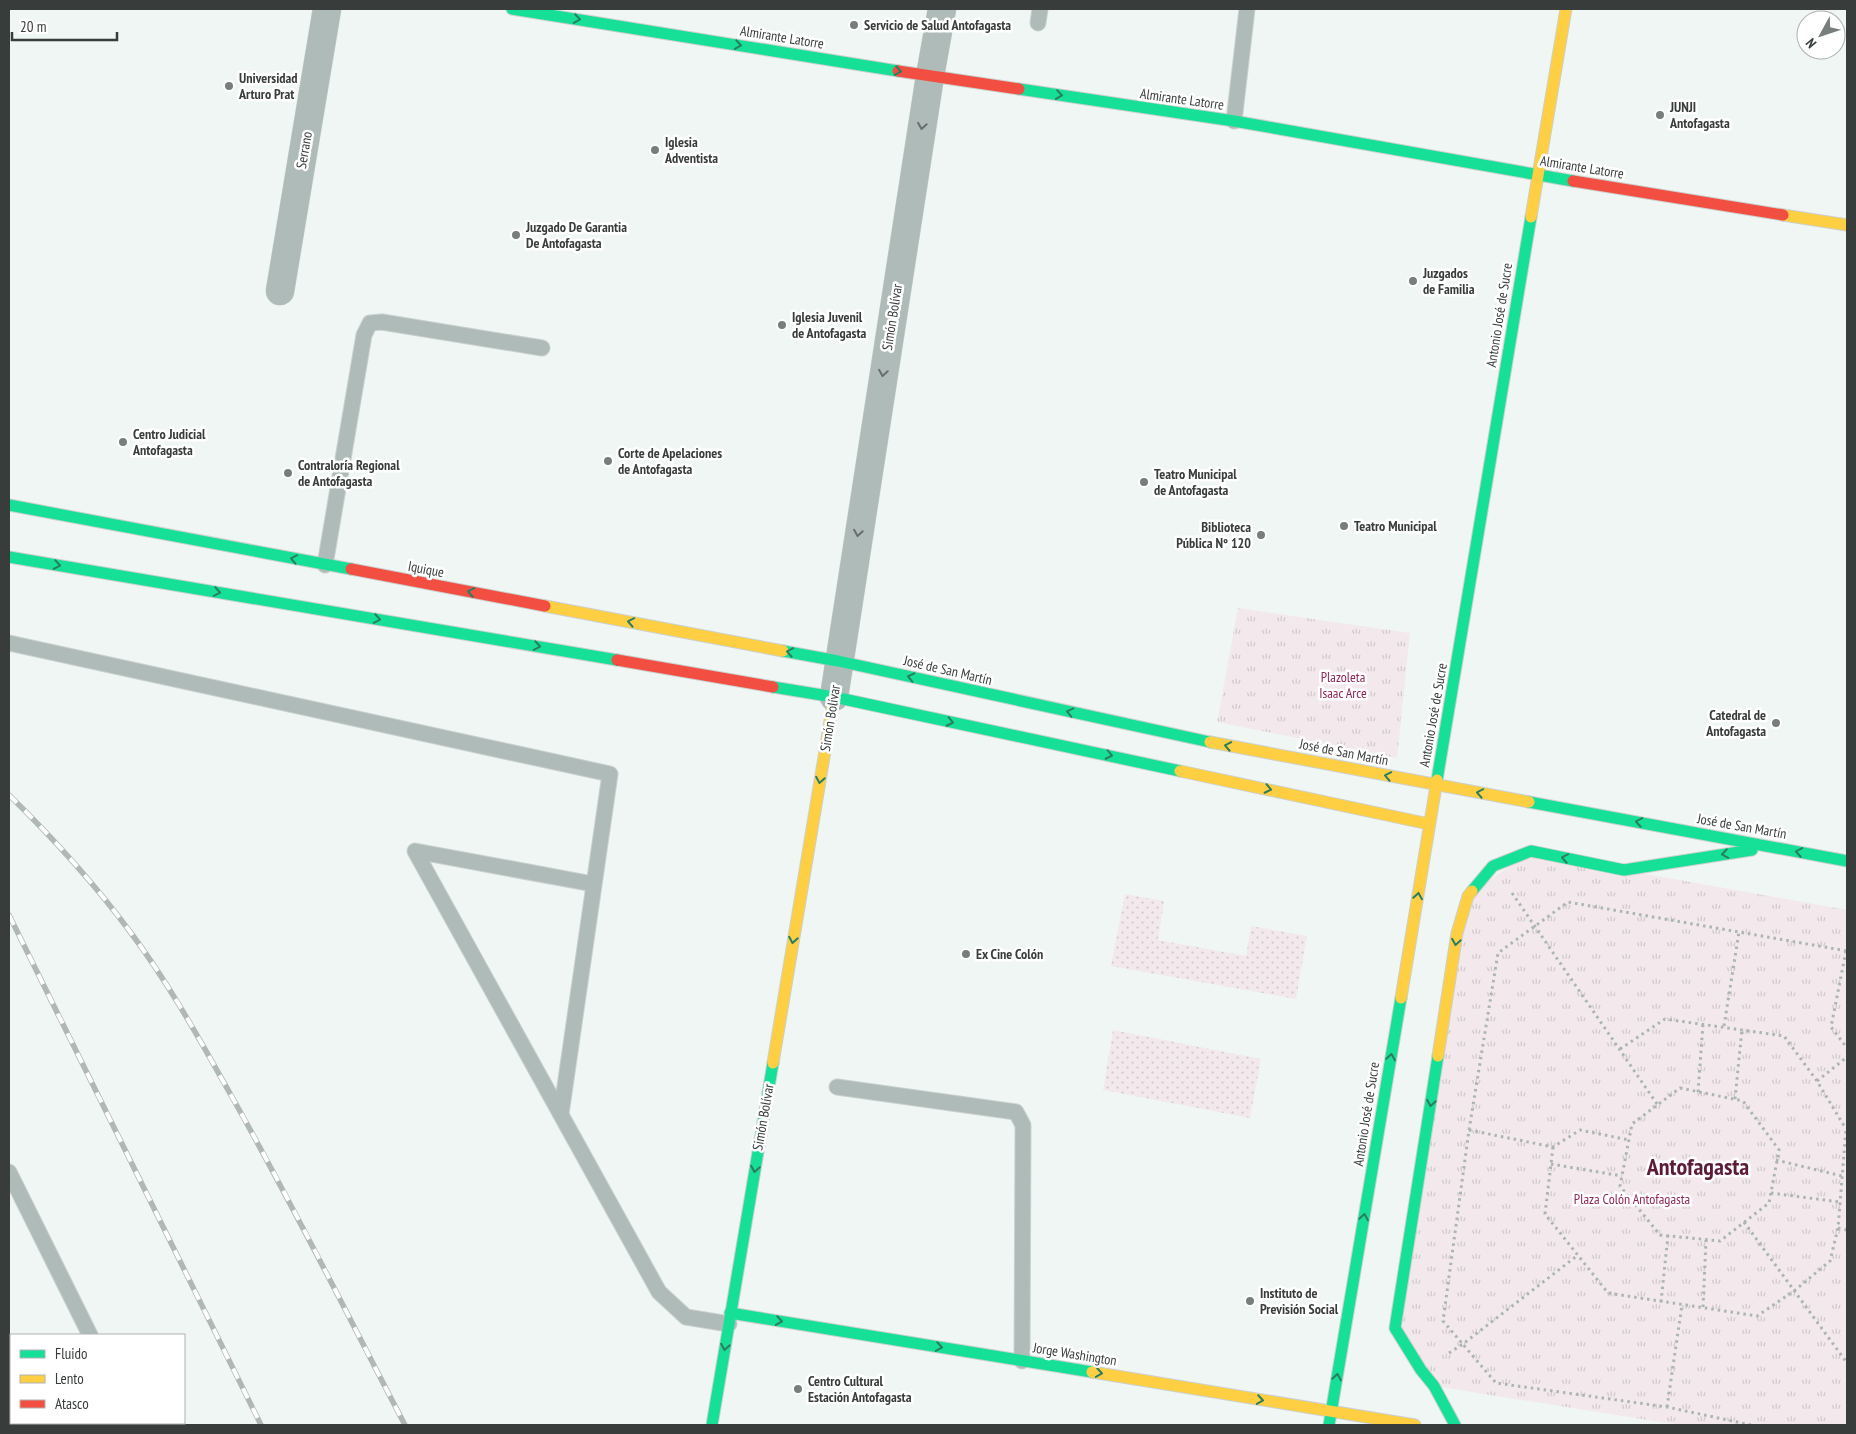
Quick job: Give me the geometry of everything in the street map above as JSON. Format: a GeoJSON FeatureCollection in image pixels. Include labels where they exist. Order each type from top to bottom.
{"type":"FeatureCollection","features":[{"type":"Feature","properties":{"kind":"street","name":"Serrano"},"geometry":{"type":"LineString","coordinates":[[280,291],[327,9]]}},
{"type":"Feature","properties":{"kind":"street","name":"Almirante Latorre"},"geometry":{"type":"LineString","coordinates":[[512,9],[930,76],[1234,121],[1847,225]]}},
{"type":"Feature","properties":{"kind":"street","name":"Simón Bolívar"},"geometry":{"type":"LineString","coordinates":[[712,1425],[834,697],[838,661],[942,9]]}},
{"type":"Feature","properties":{"kind":"street","name":"Antonio José de Sucre"},"geometry":{"type":"LineString","coordinates":[[1329,1425],[1566,9]]}},
{"type":"Feature","properties":{"kind":"street","name":"Iquique"},"geometry":{"type":"LineString","coordinates":[[9,505],[838,661]]}},
{"type":"Feature","properties":{"kind":"street"},"geometry":{"type":"LineString","coordinates":[[9,556],[834,697],[1430,824]]}},
{"type":"Feature","properties":{"kind":"street","name":"José de San Martín"},"geometry":{"type":"LineString","coordinates":[[838,661],[1186,738],[1847,860]]}},
{"type":"Feature","properties":{"kind":"street"},"geometry":{"type":"LineString","coordinates":[[1455,1425],[1434,1386],[1421,1370],[1395,1328],[1457,933],[1468,896],[1493,866],[1531,851],[1624,870],[1773,847]]}},
{"type":"Feature","properties":{"kind":"street","name":"Jorge Washington"},"geometry":{"type":"LineString","coordinates":[[730,1318],[1022,1360],[1416,1425]]}},
{"type":"Feature","properties":{"kind":"lane"},"geometry":{"type":"LineString","coordinates":[[1234,121],[1247,9]]}},
{"type":"Feature","properties":{"kind":"lane"},"geometry":{"type":"LineString","coordinates":[[325,565],[364,335],[370,323],[382,322],[542,348]]}},
{"type":"Feature","properties":{"kind":"lane"},"geometry":{"type":"LineString","coordinates":[[9,644],[610,774],[561,1114]]}},
{"type":"Feature","properties":{"kind":"lane"},"geometry":{"type":"LineString","coordinates":[[593,884],[415,851],[660,1292],[686,1317],[730,1318]]}},
{"type":"Feature","properties":{"kind":"lane"},"geometry":{"type":"LineString","coordinates":[[837,1087],[1016,1112],[1023,1125],[1022,1360]]}},
{"type":"Feature","properties":{"kind":"lane"},"geometry":{"type":"LineString","coordinates":[[9,1172],[90,1334]]}},
{"type":"Feature","properties":{"kind":"path"},"geometry":{"type":"LineString","coordinates":[[1493,866],[1657,1104]]}},
{"type":"Feature","properties":{"kind":"path"},"geometry":{"type":"LineString","coordinates":[[1751,1425],[1667,1407],[1496,1383],[1444,1321],[1469,1130],[1498,953],[1568,902],[1847,951],[1831,1027],[1847,1048]]}},
{"type":"Feature","properties":{"kind":"path"},"geometry":{"type":"LineString","coordinates":[[1724,1026],[1739,932]]}},
{"type":"Feature","properties":{"kind":"path"},"geometry":{"type":"LineString","coordinates":[[1553,1147],[1544,1214],[1608,1293],[1757,1316],[1794,1291],[1830,1261],[1838,1228],[1846,1129],[1816,1081],[1784,1036],[1665,1019],[1620,1049]]}},
{"type":"Feature","properties":{"kind":"path"},"geometry":{"type":"LineString","coordinates":[[1698,1092],[1703,1024]]}},
{"type":"Feature","properties":{"kind":"path"},"geometry":{"type":"LineString","coordinates":[[1735,1099],[1742,1029]]}},
{"type":"Feature","properties":{"kind":"path"},"geometry":{"type":"LineString","coordinates":[[1816,1081],[1847,1058]]}},
{"type":"Feature","properties":{"kind":"path"},"geometry":{"type":"LineString","coordinates":[[1680,1088],[1698,1092],[1743,1101],[1779,1150],[1769,1203],[1720,1241],[1660,1235],[1620,1186],[1632,1124],[1680,1088]]}},
{"type":"Feature","properties":{"kind":"path"},"geometry":{"type":"LineString","coordinates":[[1469,1130],[1553,1147],[1580,1130],[1629,1140]]}},
{"type":"Feature","properties":{"kind":"path"},"geometry":{"type":"LineString","coordinates":[[1776,1160],[1842,1176]]}},
{"type":"Feature","properties":{"kind":"path"},"geometry":{"type":"LineString","coordinates":[[1550,1164],[1622,1176]]}},
{"type":"Feature","properties":{"kind":"path"},"geometry":{"type":"LineString","coordinates":[[1771,1192],[1840,1202]]}},
{"type":"Feature","properties":{"kind":"path"},"geometry":{"type":"LineString","coordinates":[[1744,1222],[1847,1363]]}},
{"type":"Feature","properties":{"kind":"path"},"geometry":{"type":"LineString","coordinates":[[1838,1228],[1847,1230]]}},
{"type":"Feature","properties":{"kind":"path"},"geometry":{"type":"LineString","coordinates":[[1661,1302],[1668,1235]]}},
{"type":"Feature","properties":{"kind":"path"},"geometry":{"type":"LineString","coordinates":[[1703,1308],[1706,1240]]}},
{"type":"Feature","properties":{"kind":"path"},"geometry":{"type":"LineString","coordinates":[[1421,1370],[1463,1344],[1578,1255]]}},
{"type":"Feature","properties":{"kind":"path"},"geometry":{"type":"LineString","coordinates":[[1667,1407],[1682,1304]]}},
{"type":"Feature","properties":{"kind":"green space","name":"Plazoleta Isaac Arce"},"geometry":{"type":"Polygon","coordinates":[[[1238,608],[1410,633],[1397,758],[1217,722],[1238,608]]]}},
{"type":"Feature","properties":{"kind":"green space","name":"Plaza Colón Antofagasta"},"geometry":{"type":"Polygon","coordinates":[[[1531,851],[1624,870],[1847,910],[1847,1425],[1679,1425],[1434,1386],[1395,1328],[1468,896],[1531,851]]]}},
{"type":"Feature","properties":{"kind":"green space"},"geometry":{"type":"Polygon","coordinates":[[[1125,894],[1164,901],[1158,940],[1246,956],[1251,926],[1307,936],[1296,999],[1111,966],[1125,894]]]}},
{"type":"Feature","properties":{"kind":"green space"},"geometry":{"type":"Polygon","coordinates":[[[1113,1030],[1261,1059],[1250,1118],[1103,1090],[1113,1030]]]}},
{"type":"Feature","properties":{"kind":"railway"},"geometry":{"type":"LineString","coordinates":[[9,795],[57,844],[103,896],[172,993],[209,1055],[277,1178],[405,1425]]}},
{"type":"Feature","properties":{"kind":"railway"},"geometry":{"type":"LineString","coordinates":[[9,915],[261,1425]]}},
{"type":"Feature","properties":{"kind":"traffic: fast"},"geometry":{"type":"LineString","coordinates":[[512,9],[898,71]]}},
{"type":"Feature","properties":{"kind":"traffic: fast"},"geometry":{"type":"LineString","coordinates":[[1019,89],[1234,121],[1573,181]]}},
{"type":"Feature","properties":{"kind":"traffic: fast"},"geometry":{"type":"LineString","coordinates":[[1437,780],[1531,217]]}},
{"type":"Feature","properties":{"kind":"traffic: fast"},"geometry":{"type":"LineString","coordinates":[[9,505],[351,569]]}},
{"type":"Feature","properties":{"kind":"traffic: fast"},"geometry":{"type":"LineString","coordinates":[[9,557],[617,660]]}},
{"type":"Feature","properties":{"kind":"traffic: fast"},"geometry":{"type":"LineString","coordinates":[[783,651],[838,661],[1210,742]]}},
{"type":"Feature","properties":{"kind":"traffic: fast"},"geometry":{"type":"LineString","coordinates":[[773,687],[834,697],[1180,771]]}},
{"type":"Feature","properties":{"kind":"traffic: fast"},"geometry":{"type":"LineString","coordinates":[[1529,802],[1847,861]]}},
{"type":"Feature","properties":{"kind":"traffic: fast"},"geometry":{"type":"LineString","coordinates":[[1472,891],[1493,866],[1531,851],[1624,870],[1752,850]]}},
{"type":"Feature","properties":{"kind":"traffic: fast"},"geometry":{"type":"LineString","coordinates":[[1329,1425],[1401,998]]}},
{"type":"Feature","properties":{"kind":"traffic: fast"},"geometry":{"type":"LineString","coordinates":[[1438,1056],[1395,1328],[1421,1370],[1434,1386],[1455,1425]]}},
{"type":"Feature","properties":{"kind":"traffic: fast"},"geometry":{"type":"LineString","coordinates":[[712,1425],[773,1063]]}},
{"type":"Feature","properties":{"kind":"traffic: fast"},"geometry":{"type":"LineString","coordinates":[[730,1313],[1092,1372]]}},
{"type":"Feature","properties":{"kind":"traffic: slow"},"geometry":{"type":"LineString","coordinates":[[1531,217],[1566,9]]}},
{"type":"Feature","properties":{"kind":"traffic: slow"},"geometry":{"type":"LineString","coordinates":[[1783,215],[1847,225]]}},
{"type":"Feature","properties":{"kind":"traffic: slow"},"geometry":{"type":"LineString","coordinates":[[545,606],[783,651]]}},
{"type":"Feature","properties":{"kind":"traffic: slow"},"geometry":{"type":"LineString","coordinates":[[773,1063],[834,697]]}},
{"type":"Feature","properties":{"kind":"traffic: slow"},"geometry":{"type":"LineString","coordinates":[[1210,742],[1529,802]]}},
{"type":"Feature","properties":{"kind":"traffic: slow"},"geometry":{"type":"LineString","coordinates":[[1180,771],[1429,824]]}},
{"type":"Feature","properties":{"kind":"traffic: slow"},"geometry":{"type":"LineString","coordinates":[[1401,998],[1437,780]]}},
{"type":"Feature","properties":{"kind":"traffic: slow"},"geometry":{"type":"LineString","coordinates":[[1438,1056],[1457,933],[1468,896],[1472,891]]}},
{"type":"Feature","properties":{"kind":"traffic: slow"},"geometry":{"type":"LineString","coordinates":[[1092,1372],[1415,1425]]}},
{"type":"Feature","properties":{"kind":"traffic: jam"},"geometry":{"type":"LineString","coordinates":[[898,71],[1019,89]]}},
{"type":"Feature","properties":{"kind":"traffic: jam"},"geometry":{"type":"LineString","coordinates":[[1573,181],[1783,215]]}},
{"type":"Feature","properties":{"kind":"traffic: jam"},"geometry":{"type":"LineString","coordinates":[[351,569],[545,606]]}},
{"type":"Feature","properties":{"kind":"traffic: jam"},"geometry":{"type":"LineString","coordinates":[[617,660],[773,687]]}},
{"type":"Feature","properties":{"kind":"place","name":"Servicio de Salud Antofagasta"},"geometry":{"type":"Point","coordinates":[854,25]}},
{"type":"Feature","properties":{"kind":"place","name":"Universidad Arturo Prat"},"geometry":{"type":"Point","coordinates":[229,86]}},
{"type":"Feature","properties":{"kind":"place","name":"JUNJI Antofagasta"},"geometry":{"type":"Point","coordinates":[1660,115]}},
{"type":"Feature","properties":{"kind":"place","name":"Iglesia Adventista"},"geometry":{"type":"Point","coordinates":[655,150]}},
{"type":"Feature","properties":{"kind":"place","name":"Juzgado De Garantia De Antofagasta"},"geometry":{"type":"Point","coordinates":[516,235]}},
{"type":"Feature","properties":{"kind":"place","name":"Juzgados de Familia"},"geometry":{"type":"Point","coordinates":[1413,281]}},
{"type":"Feature","properties":{"kind":"place","name":"Iglesia Juvenil de Antofagasta"},"geometry":{"type":"Point","coordinates":[782,325]}},
{"type":"Feature","properties":{"kind":"place","name":"Centro Judicial Antofagasta"},"geometry":{"type":"Point","coordinates":[123,442]}},
{"type":"Feature","properties":{"kind":"place","name":"Corte de Apelaciones de Antofagasta"},"geometry":{"type":"Point","coordinates":[608,461]}},
{"type":"Feature","properties":{"kind":"place","name":"Contraloría Regional de Antofagasta"},"geometry":{"type":"Point","coordinates":[288,473]}},
{"type":"Feature","properties":{"kind":"place","name":"Teatro Municipal de Antofagasta"},"geometry":{"type":"Point","coordinates":[1144,482]}},
{"type":"Feature","properties":{"kind":"place","name":"Teatro Municipal"},"geometry":{"type":"Point","coordinates":[1344,526]}},
{"type":"Feature","properties":{"kind":"place","name":"Biblioteca Pública N° 120"},"geometry":{"type":"Point","coordinates":[1261,535]}},
{"type":"Feature","properties":{"kind":"place","name":"Catedral de Antofagasta"},"geometry":{"type":"Point","coordinates":[1776,723]}},
{"type":"Feature","properties":{"kind":"place","name":"Ex Cine Colón"},"geometry":{"type":"Point","coordinates":[966,954]}},
{"type":"Feature","properties":{"kind":"place","name":"Instituto de Previsión Social"},"geometry":{"type":"Point","coordinates":[1250,1301]}},
{"type":"Feature","properties":{"kind":"place","name":"Centro Cultural Estación Antofagasta"},"geometry":{"type":"Point","coordinates":[798,1389]}},
{"type":"Feature","properties":{"kind":"district","name":"Antofagasta"},"geometry":{"type":"Point","coordinates":[1698,1167]}}]}
